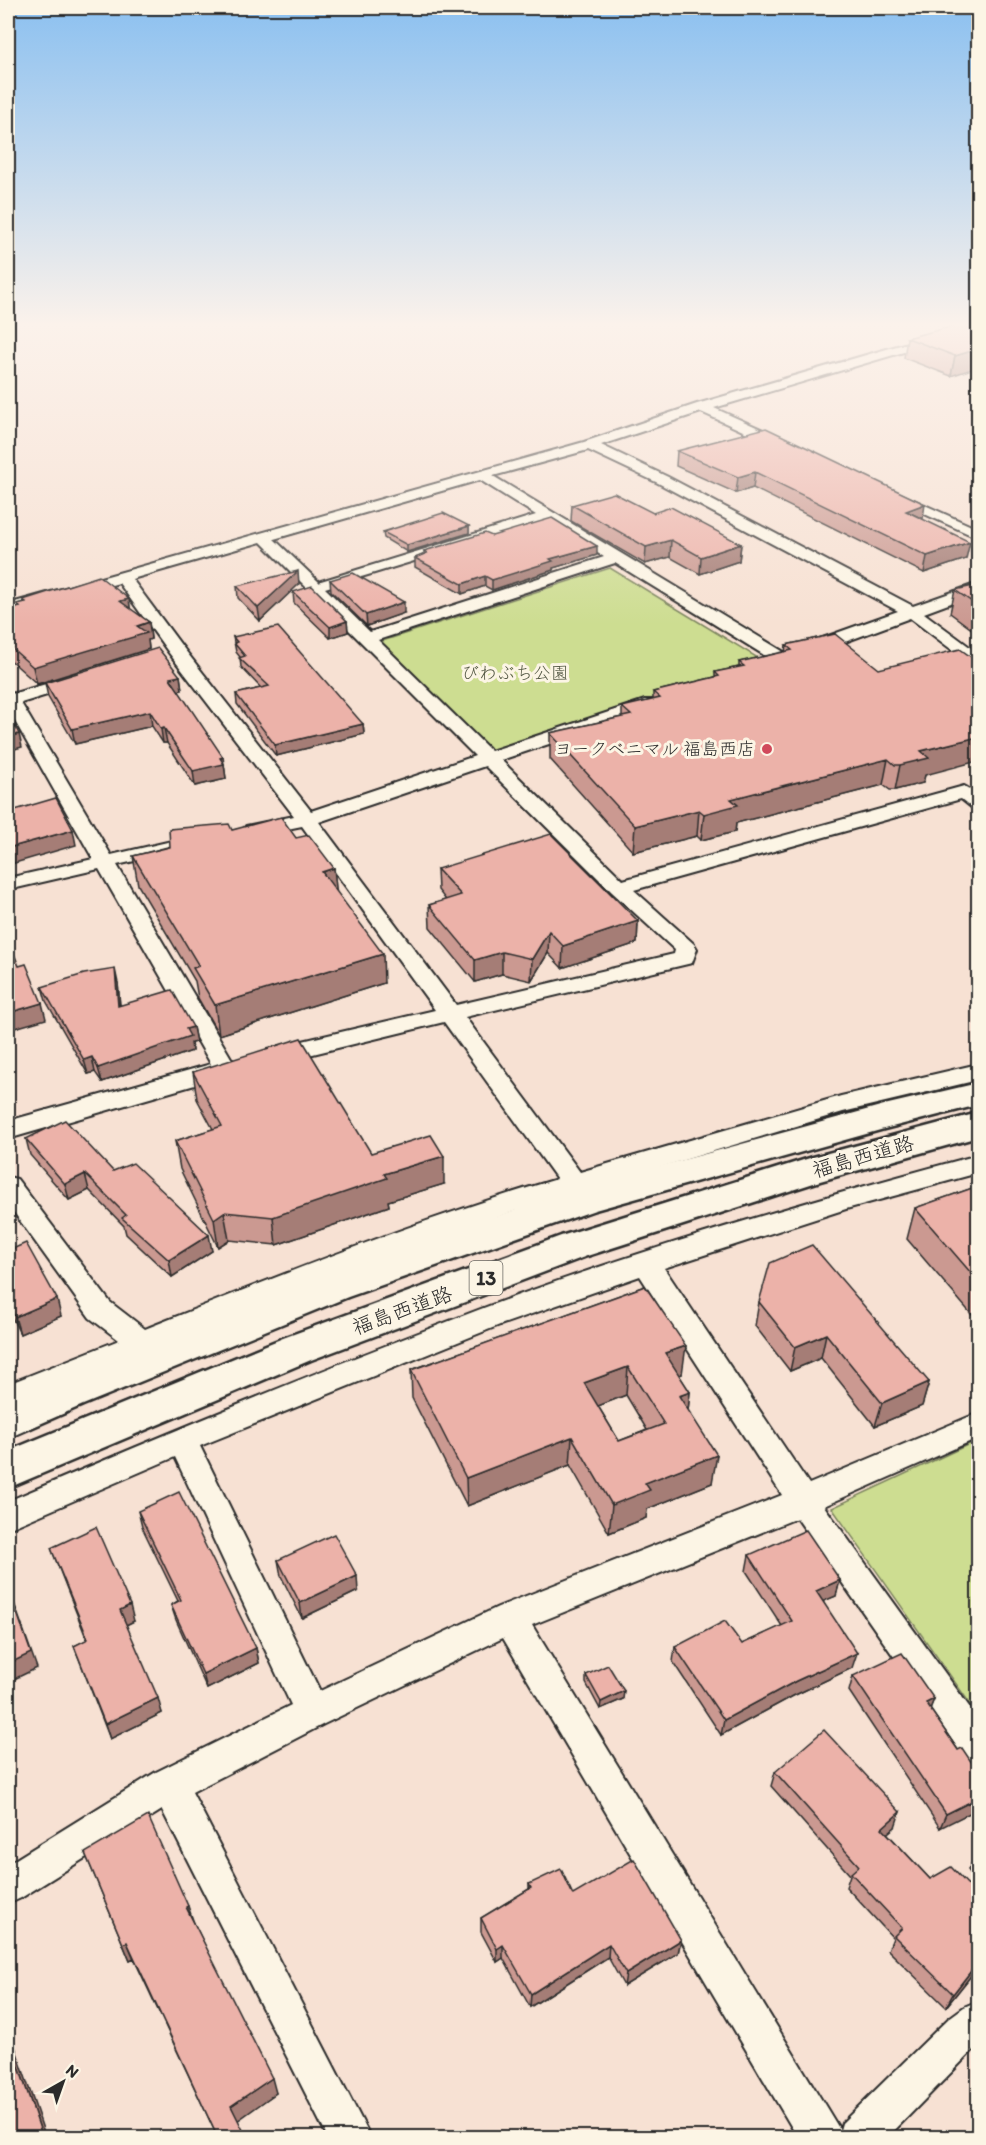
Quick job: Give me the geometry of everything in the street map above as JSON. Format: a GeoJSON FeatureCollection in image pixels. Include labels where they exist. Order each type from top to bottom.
{"type":"FeatureCollection","features":[{"type":"Feature","properties":{"kind":"highway","name":"福島西道路"},"geometry":{"type":"LineString","coordinates":[[8,1421],[69,1393],[335,1287],[586,1199],[884,1117],[978,1094]]}},
{"type":"Feature","properties":{"kind":"highway","name":"福島西道路"},"geometry":{"type":"LineString","coordinates":[[8,1470],[50,1450],[297,1349],[574,1246],[813,1170],[978,1125]]}},
{"type":"Feature","properties":{"kind":"street"},"geometry":{"type":"LineString","coordinates":[[8,609],[589,445],[651,424]]}},
{"type":"Feature","properties":{"kind":"street"},"geometry":{"type":"LineString","coordinates":[[739,424],[798,451]]}},
{"type":"Feature","properties":{"kind":"street"},"geometry":{"type":"LineString","coordinates":[[589,445],[746,523],[912,612],[978,661]]}},
{"type":"Feature","properties":{"kind":"street"},"geometry":{"type":"LineString","coordinates":[[481,475],[783,659]]}},
{"type":"Feature","properties":{"kind":"street"},"geometry":{"type":"LineString","coordinates":[[883,490],[978,534]]}},
{"type":"Feature","properties":{"kind":"street"},"geometry":{"type":"LineString","coordinates":[[316,587],[548,516]]}},
{"type":"Feature","properties":{"kind":"street"},"geometry":{"type":"LineString","coordinates":[[8,1130],[243,1063],[684,958],[686,949],[619,888],[263,536]]}},
{"type":"Feature","properties":{"kind":"street"},"geometry":{"type":"LineString","coordinates":[[365,639],[616,558]]}},
{"type":"Feature","properties":{"kind":"street"},"geometry":{"type":"LineString","coordinates":[[122,576],[175,649],[307,819],[574,1183]]}},
{"type":"Feature","properties":{"kind":"street"},"geometry":{"type":"LineString","coordinates":[[762,666],[978,588]]}},
{"type":"Feature","properties":{"kind":"street"},"geometry":{"type":"LineString","coordinates":[[153,656],[175,649]]}},
{"type":"Feature","properties":{"kind":"street"},"geometry":{"type":"LineString","coordinates":[[99,673],[9,700],[105,861],[243,1063]]}},
{"type":"Feature","properties":{"kind":"street"},"geometry":{"type":"LineString","coordinates":[[240,833],[307,819],[669,698]]}},
{"type":"Feature","properties":{"kind":"street"},"geometry":{"type":"LineString","coordinates":[[619,888],[964,792],[978,803]]}},
{"type":"Feature","properties":{"kind":"street"},"geometry":{"type":"LineString","coordinates":[[8,884],[206,840]]}},
{"type":"Feature","properties":{"kind":"street"},"geometry":{"type":"LineString","coordinates":[[8,1397],[303,1277],[505,1204],[841,1104],[978,1072]]}},
{"type":"Feature","properties":{"kind":"street"},"geometry":{"type":"LineString","coordinates":[[8,1515],[182,1441],[490,1317],[646,1263],[842,1201],[978,1164]]}},
{"type":"Feature","properties":{"kind":"street"},"geometry":{"type":"LineString","coordinates":[[8,1186],[100,1310],[142,1342]]}},
{"type":"Feature","properties":{"kind":"street"},"geometry":{"type":"LineString","coordinates":[[646,1263],[803,1501],[978,1748]]}},
{"type":"Feature","properties":{"kind":"street"},"geometry":{"type":"LineString","coordinates":[[8,1885],[169,1785],[312,1712],[510,1618],[803,1501],[978,1425]]}},
{"type":"Feature","properties":{"kind":"street"},"geometry":{"type":"LineString","coordinates":[[182,1441],[312,1712]]}},
{"type":"Feature","properties":{"kind":"street"},"geometry":{"type":"LineString","coordinates":[[510,1618],[822,2138]]}},
{"type":"Feature","properties":{"kind":"street"},"geometry":{"type":"LineString","coordinates":[[169,1785],[350,2138]]}},
{"type":"Feature","properties":{"kind":"street"},"geometry":{"type":"LineString","coordinates":[[857,2138],[975,2029]]}},
{"type":"Feature","properties":{"kind":"green space","name":"びわぶち公園"},"geometry":{"type":"Polygon","coordinates":[[[610,568],[763,661],[491,757],[373,644],[610,568]]]}},
{"type":"Feature","properties":{"kind":"green space"},"geometry":{"type":"Polygon","coordinates":[[[978,1440],[978,1715],[832,1508],[978,1440]]]}},
{"type":"Feature","properties":{"kind":"building"},"geometry":{"type":"Polygon","coordinates":[[[766,428],[925,504],[906,511],[970,542],[927,556],[755,472],[738,477],[677,451],[766,428]]]}},
{"type":"Feature","properties":{"kind":"building"},"geometry":{"type":"Polygon","coordinates":[[[614,493],[653,513],[671,507],[741,544],[701,557],[671,540],[646,547],[572,505],[614,493]]]}},
{"type":"Feature","properties":{"kind":"building"},"geometry":{"type":"Polygon","coordinates":[[[443,513],[469,526],[407,545],[383,532],[443,513]]]}},
{"type":"Feature","properties":{"kind":"building"},"geometry":{"type":"Polygon","coordinates":[[[552,518],[597,546],[550,559],[553,561],[492,580],[485,576],[462,584],[415,558],[427,553],[424,551],[485,533],[492,536],[552,518]]]}},
{"type":"Feature","properties":{"kind":"building"},"geometry":{"type":"Polygon","coordinates":[[[298,571],[258,608],[237,586],[298,571]]]}},
{"type":"Feature","properties":{"kind":"building"},"geometry":{"type":"Polygon","coordinates":[[[353,573],[404,602],[366,615],[330,580],[353,573]]]}},
{"type":"Feature","properties":{"kind":"building"},"geometry":{"type":"Polygon","coordinates":[[[99,576],[129,599],[120,601],[149,622],[137,626],[147,633],[33,667],[8,645],[8,610],[20,607],[17,604],[26,602],[23,600],[99,576]]]}},
{"type":"Feature","properties":{"kind":"building"},"geometry":{"type":"Polygon","coordinates":[[[978,585],[978,606],[955,590],[978,585]]]}},
{"type":"Feature","properties":{"kind":"building"},"geometry":{"type":"Polygon","coordinates":[[[312,586],[347,621],[330,627],[293,592],[312,586]]]}},
{"type":"Feature","properties":{"kind":"building"},"geometry":{"type":"Polygon","coordinates":[[[278,627],[363,724],[275,745],[236,694],[269,686],[239,658],[245,656],[234,643],[237,642],[233,637],[278,627]]]}},
{"type":"Feature","properties":{"kind":"building","name":"ヨークベニマル 福島西店"},"geometry":{"type":"Polygon","coordinates":[[[835,634],[879,669],[960,649],[978,662],[978,737],[921,751],[929,758],[900,765],[895,765],[888,759],[731,799],[738,805],[704,814],[699,810],[635,826],[550,733],[631,715],[622,707],[660,698],[653,692],[719,676],[715,672],[744,666],[739,662],[792,650],[786,645],[835,634]]]}},
{"type":"Feature","properties":{"kind":"building"},"geometry":{"type":"Polygon","coordinates":[[[158,648],[180,676],[170,678],[223,757],[220,758],[224,764],[193,771],[150,711],[72,729],[45,683],[158,648]]]}},
{"type":"Feature","properties":{"kind":"building"},"geometry":{"type":"Polygon","coordinates":[[[8,712],[19,734],[8,737],[8,712]]]}},
{"type":"Feature","properties":{"kind":"building"},"geometry":{"type":"Polygon","coordinates":[[[56,798],[73,830],[8,848],[8,812],[56,798]]]}},
{"type":"Feature","properties":{"kind":"building"},"geometry":{"type":"Polygon","coordinates":[[[281,817],[296,838],[309,835],[334,868],[322,872],[383,954],[215,1005],[193,968],[199,966],[133,856],[170,847],[169,829],[229,824],[232,830],[281,817]]]}},
{"type":"Feature","properties":{"kind":"building"},"geometry":{"type":"Polygon","coordinates":[[[551,834],[638,921],[563,946],[549,931],[532,959],[502,952],[475,960],[429,905],[461,895],[437,869],[551,834]]]}},
{"type":"Feature","properties":{"kind":"building"},"geometry":{"type":"Polygon","coordinates":[[[8,939],[19,966],[26,964],[42,1003],[8,1013],[8,939]]]}},
{"type":"Feature","properties":{"kind":"building"},"geometry":{"type":"Polygon","coordinates":[[[115,969],[118,1006],[172,990],[193,1027],[186,1029],[190,1036],[98,1068],[92,1057],[84,1060],[42,987],[84,974],[115,969]]]}},
{"type":"Feature","properties":{"kind":"building"},"geometry":{"type":"Polygon","coordinates":[[[301,1038],[371,1153],[431,1135],[444,1156],[384,1174],[387,1178],[273,1217],[224,1212],[214,1219],[175,1141],[222,1126],[193,1072],[301,1038]]]}},
{"type":"Feature","properties":{"kind":"building"},"geometry":{"type":"Polygon","coordinates":[[[65,1120],[113,1171],[133,1163],[209,1235],[169,1260],[122,1218],[126,1215],[85,1174],[65,1184],[26,1139],[65,1120]]]}},
{"type":"Feature","properties":{"kind":"building"},"geometry":{"type":"Polygon","coordinates":[[[978,1186],[978,1281],[915,1208],[978,1186]]]}},
{"type":"Feature","properties":{"kind":"building"},"geometry":{"type":"Polygon","coordinates":[[[26,1243],[57,1299],[15,1317],[8,1303],[8,1251],[26,1243]]]}},
{"type":"Feature","properties":{"kind":"building"},"geometry":{"type":"Polygon","coordinates":[[[812,1245],[929,1382],[882,1403],[826,1334],[795,1347],[759,1302],[770,1263],[812,1245]]]}},
{"type":"Feature","properties":{"kind":"building"},"geometry":{"type":"Polygon","coordinates":[[[645,1286],[686,1346],[665,1353],[690,1392],[679,1396],[717,1455],[645,1483],[650,1490],[612,1505],[572,1437],[466,1478],[411,1370],[645,1286]],[[628,1367],[584,1383],[619,1441],[664,1424],[628,1367]]]}},
{"type":"Feature","properties":{"kind":"building"},"geometry":{"type":"Polygon","coordinates":[[[179,1492],[256,1648],[203,1674],[171,1605],[181,1600],[138,1511],[179,1492]]]}},
{"type":"Feature","properties":{"kind":"building"},"geometry":{"type":"Polygon","coordinates":[[[96,1527],[130,1605],[120,1610],[158,1698],[105,1724],[74,1646],[88,1639],[51,1548],[96,1527]]]}},
{"type":"Feature","properties":{"kind":"building"},"geometry":{"type":"Polygon","coordinates":[[[806,1530],[840,1580],[816,1591],[857,1653],[796,1681],[724,1720],[675,1647],[725,1621],[742,1644],[792,1621],[749,1555],[806,1530]]]}},
{"type":"Feature","properties":{"kind":"building"},"geometry":{"type":"Polygon","coordinates":[[[334,1534],[357,1576],[300,1603],[278,1560],[334,1534]]]}},
{"type":"Feature","properties":{"kind":"building"},"geometry":{"type":"Polygon","coordinates":[[[8,1587],[31,1653],[8,1664],[8,1587]]]}},
{"type":"Feature","properties":{"kind":"building"},"geometry":{"type":"Polygon","coordinates":[[[902,1653],[934,1699],[926,1703],[958,1750],[962,1748],[978,1772],[978,1798],[946,1814],[853,1676],[902,1653]]]}},
{"type":"Feature","properties":{"kind":"building"},"geometry":{"type":"Polygon","coordinates":[[[608,1665],[624,1691],[601,1702],[586,1675],[608,1665]]]}},
{"type":"Feature","properties":{"kind":"building"},"geometry":{"type":"Polygon","coordinates":[[[824,1730],[900,1812],[882,1828],[930,1879],[951,1867],[971,1888],[978,1882],[978,1962],[953,1994],[894,1936],[902,1928],[851,1873],[859,1866],[775,1772],[824,1730]]]}},
{"type":"Feature","properties":{"kind":"building"},"geometry":{"type":"Polygon","coordinates":[[[148,1816],[188,1906],[186,1907],[272,2078],[231,2106],[247,2138],[211,2138],[216,2134],[127,1942],[123,1944],[85,1853],[148,1816]]]}},
{"type":"Feature","properties":{"kind":"building"},"geometry":{"type":"Polygon","coordinates":[[[634,1859],[681,1940],[626,1974],[609,1944],[531,1994],[503,1945],[497,1949],[481,1918],[531,1888],[529,1884],[561,1869],[573,1895],[634,1859]]]}},
{"type":"Feature","properties":{"kind":"building"},"geometry":{"type":"Polygon","coordinates":[[[8,2035],[43,2138],[8,2138],[8,2035]]]}},
{"type":"Feature","properties":{"kind":"place","name":"ヨークベニマル 福島西店"},"geometry":{"type":"Point","coordinates":[767,749]}}]}
